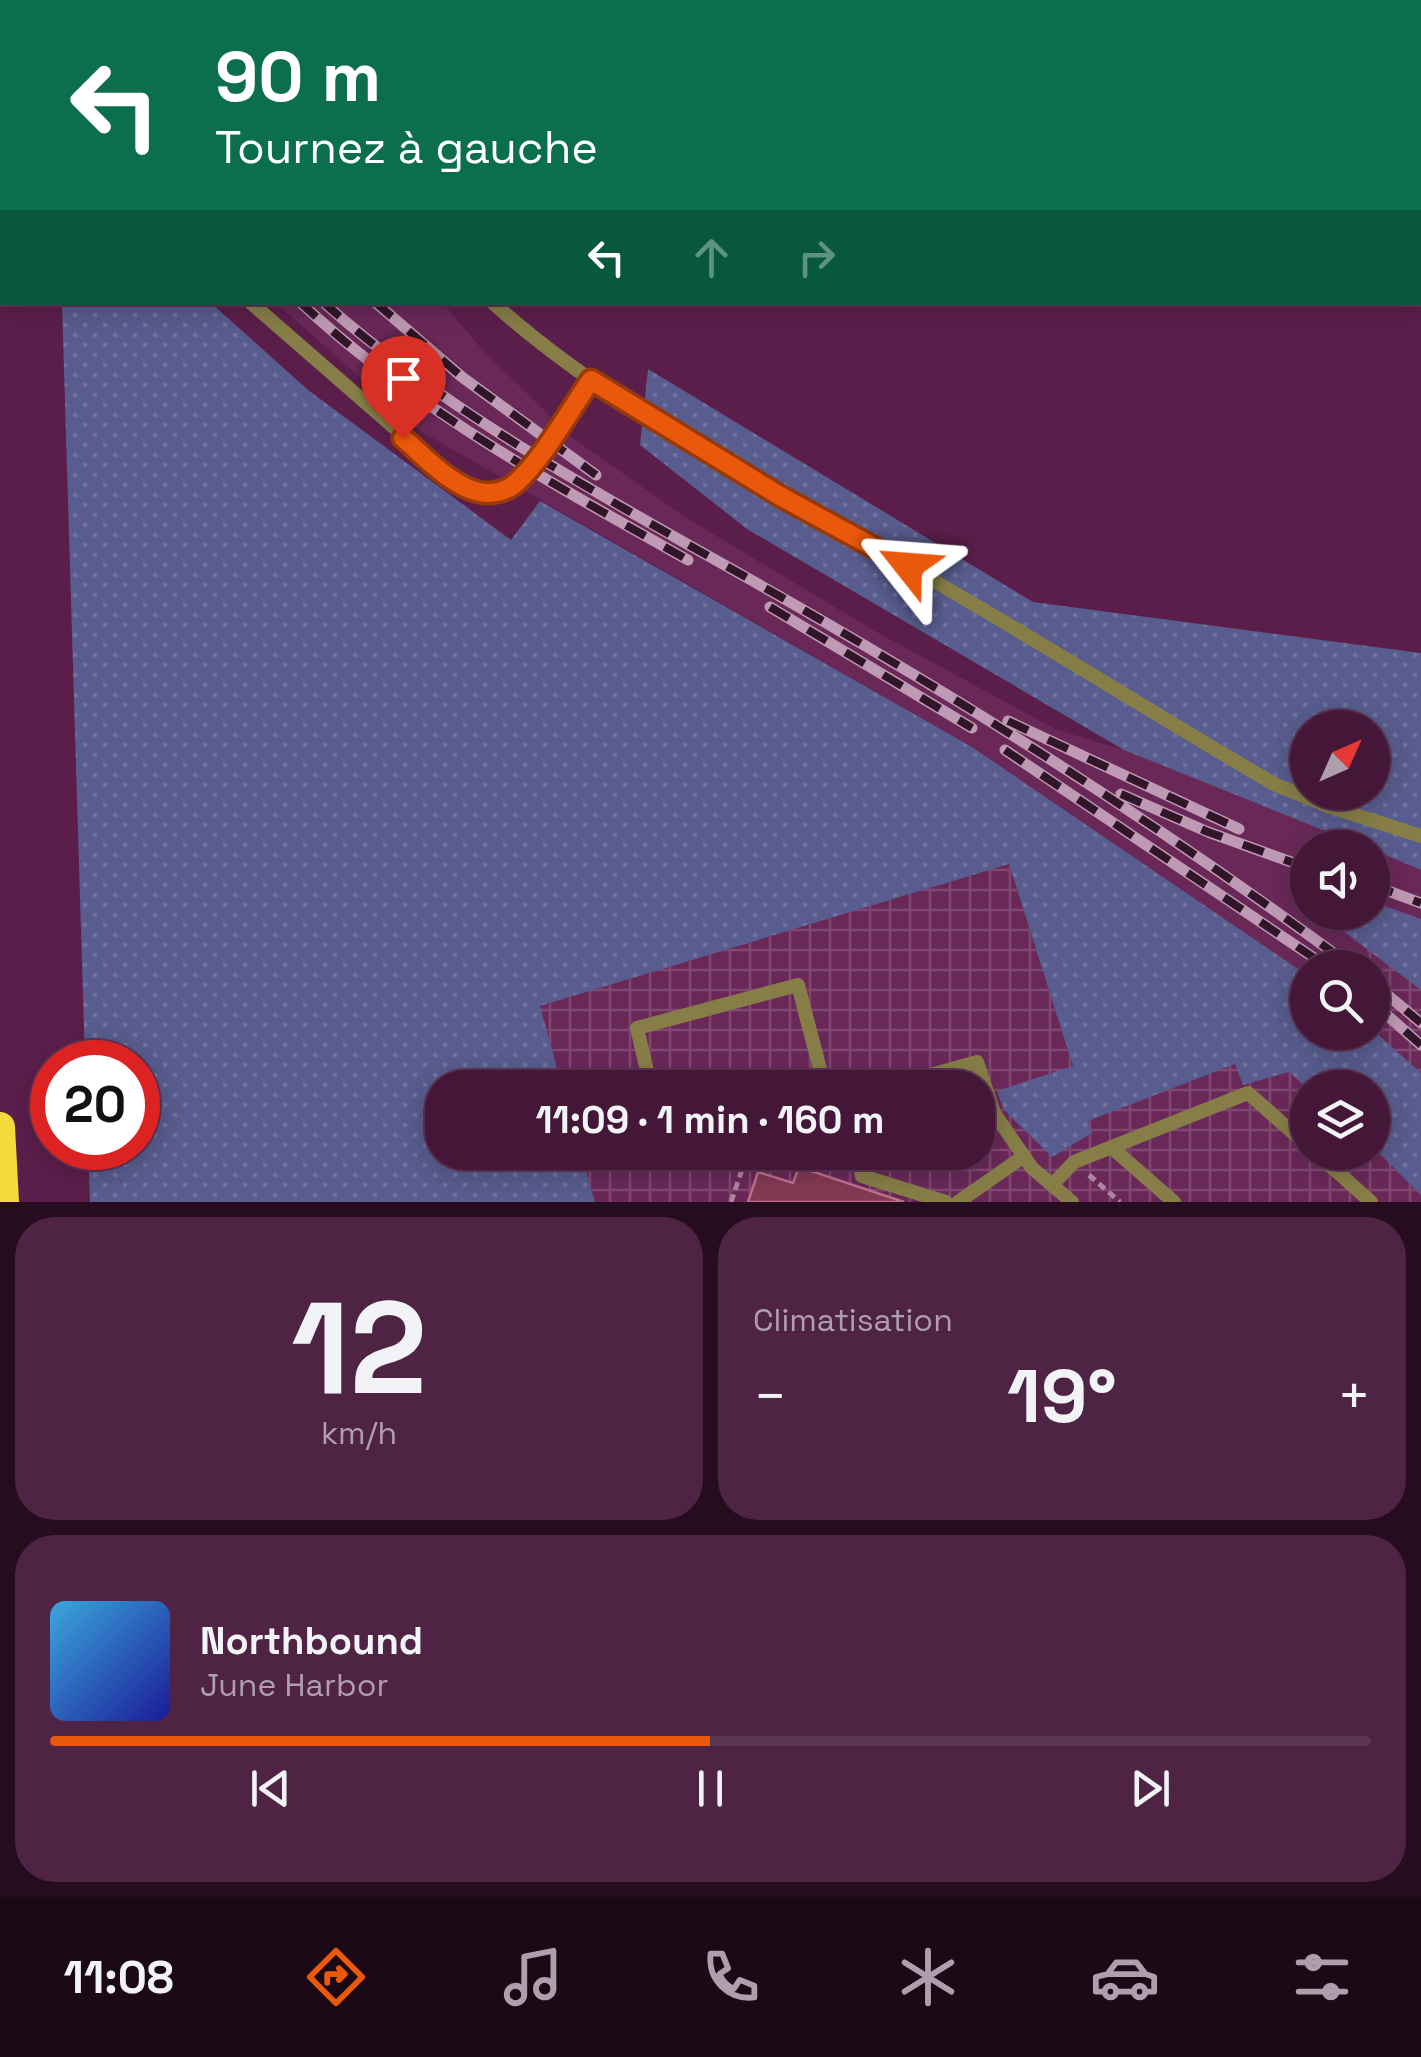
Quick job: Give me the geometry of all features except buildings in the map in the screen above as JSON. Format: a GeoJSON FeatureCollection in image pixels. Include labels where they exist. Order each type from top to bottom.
{"type":"FeatureCollection","features":[{"type":"Feature","properties":{"kind":"highway"},"geometry":{"type":"LineString","coordinates":[[0,1126],[4,1202]]}},
{"type":"Feature","properties":{"kind":"lane"},"geometry":{"type":"LineString","coordinates":[[253,305],[431,462],[478,492],[500,492],[516,483],[591,380]]}},
{"type":"Feature","properties":{"kind":"lane"},"geometry":{"type":"LineString","coordinates":[[496,305],[591,380],[780,496],[908,566],[1274,784],[1421,836]]}},
{"type":"Feature","properties":{"kind":"lane"},"geometry":{"type":"LineString","coordinates":[[647,1070],[637,1028],[798,985],[820,1070]]}},
{"type":"Feature","properties":{"kind":"lane"},"geometry":{"type":"LineString","coordinates":[[948,1070],[976,1062],[979,1070]]}},
{"type":"Feature","properties":{"kind":"lane"},"geometry":{"type":"LineString","coordinates":[[1052,1185],[1074,1162],[1248,1093],[1290,1130]]}},
{"type":"Feature","properties":{"kind":"lane"},"geometry":{"type":"LineString","coordinates":[[995,1115],[1032,1168],[1072,1202]]}},
{"type":"Feature","properties":{"kind":"lane"},"geometry":{"type":"LineString","coordinates":[[1111,1147],[1174,1202]]}},
{"type":"Feature","properties":{"kind":"lane"},"geometry":{"type":"LineString","coordinates":[[958,1202],[1024,1156]]}},
{"type":"Feature","properties":{"kind":"lane"},"geometry":{"type":"LineString","coordinates":[[861,1170],[862,1176],[946,1202]]}},
{"type":"Feature","properties":{"kind":"lane"},"geometry":{"type":"LineString","coordinates":[[1335,1170],[1371,1202]]}},
{"type":"Feature","properties":{"kind":"path"},"geometry":{"type":"LineString","coordinates":[[731,1202],[742,1170]]}},
{"type":"Feature","properties":{"kind":"shaded area"},"geometry":{"type":"Polygon","coordinates":[[[62,305],[213,305],[308,390],[511,540],[540,501],[972,747],[1290,963],[1290,1050],[1390,1050],[1390,1045],[1421,1073],[1421,1195],[1390,1164],[1390,1070],[1290,1070],[1243,1085],[1235,1064],[1088,1121],[1092,1133],[1052,1157],[1004,1110],[997,1091],[1073,1066],[1009,864],[540,1006],[557,1070],[425,1070],[425,1170],[586,1170],[595,1202],[90,1202],[89,1170],[160,1170],[160,1040],[84,1040],[62,305]]]}},
{"type":"Feature","properties":{"kind":"shaded area"},"geometry":{"type":"Polygon","coordinates":[[[278,305],[445,305],[480,347],[570,436],[685,517],[873,630],[1057,730],[1125,750],[1323,830],[1290,830],[1290,930],[1390,930],[1390,857],[1421,870],[1421,1073],[1390,1007],[1390,950],[1290,950],[1290,963],[972,747],[422,432],[278,305]]]}},
{"type":"Feature","properties":{"kind":"shaded area"},"geometry":{"type":"Polygon","coordinates":[[[648,369],[1033,602],[1421,653],[1421,870],[1390,857],[1390,830],[1323,830],[1124,750],[747,529],[640,445],[648,369]]]}},
{"type":"Feature","properties":{"kind":"shaded area"},"geometry":{"type":"Polygon","coordinates":[[[1009,864],[1073,1066],[1290,1035],[1290,1050],[1390,1050],[1390,950],[1367,950],[1390,930],[1402,912],[1421,919],[1421,1202],[595,1202],[586,1170],[995,1170],[995,1070],[557,1070],[539,1006],[1009,864]]]}},
{"type":"Feature","properties":{"kind":"shaded area"},"geometry":{"type":"Polygon","coordinates":[[[1390,908],[1421,919],[1421,990],[1390,967],[1390,950],[1368,950],[1342,930],[1390,930],[1390,908]]]}},
{"type":"Feature","properties":{"kind":"railway"},"geometry":{"type":"LineString","coordinates":[[303,305],[437,411],[688,560]]}},
{"type":"Feature","properties":{"kind":"railway"},"geometry":{"type":"LineString","coordinates":[[327,305],[437,392],[498,432],[1021,741],[1157,829],[1329,950]]}},
{"type":"Feature","properties":{"kind":"railway"},"geometry":{"type":"LineString","coordinates":[[378,305],[462,377],[596,475]]}},
{"type":"Feature","properties":{"kind":"railway"},"geometry":{"type":"LineString","coordinates":[[770,607],[972,728]]}},
{"type":"Feature","properties":{"kind":"railway"},"geometry":{"type":"LineString","coordinates":[[1008,721],[1239,829]]}},
{"type":"Feature","properties":{"kind":"railway"},"geometry":{"type":"LineString","coordinates":[[1005,750],[1302,950]]}},
{"type":"Feature","properties":{"kind":"railway"},"geometry":{"type":"LineString","coordinates":[[1121,794],[1208,832],[1290,862]]}},
{"type":"Feature","properties":{"kind":"railway"},"geometry":{"type":"LineString","coordinates":[[1390,892],[1421,903]]}},
{"type":"Feature","properties":{"kind":"railway"},"geometry":{"type":"LineString","coordinates":[[1390,997],[1421,1023]]}},
{"type":"Feature","properties":{"kind":"railway"},"geometry":{"type":"LineString","coordinates":[[1390,1018],[1421,1045]]}},
{"type":"Feature","properties":{"kind":"route"},"geometry":{"type":"LineString","coordinates":[[403,438],[465,487],[478,492],[500,492],[516,483],[591,380],[780,496],[908,566]]}}]}
